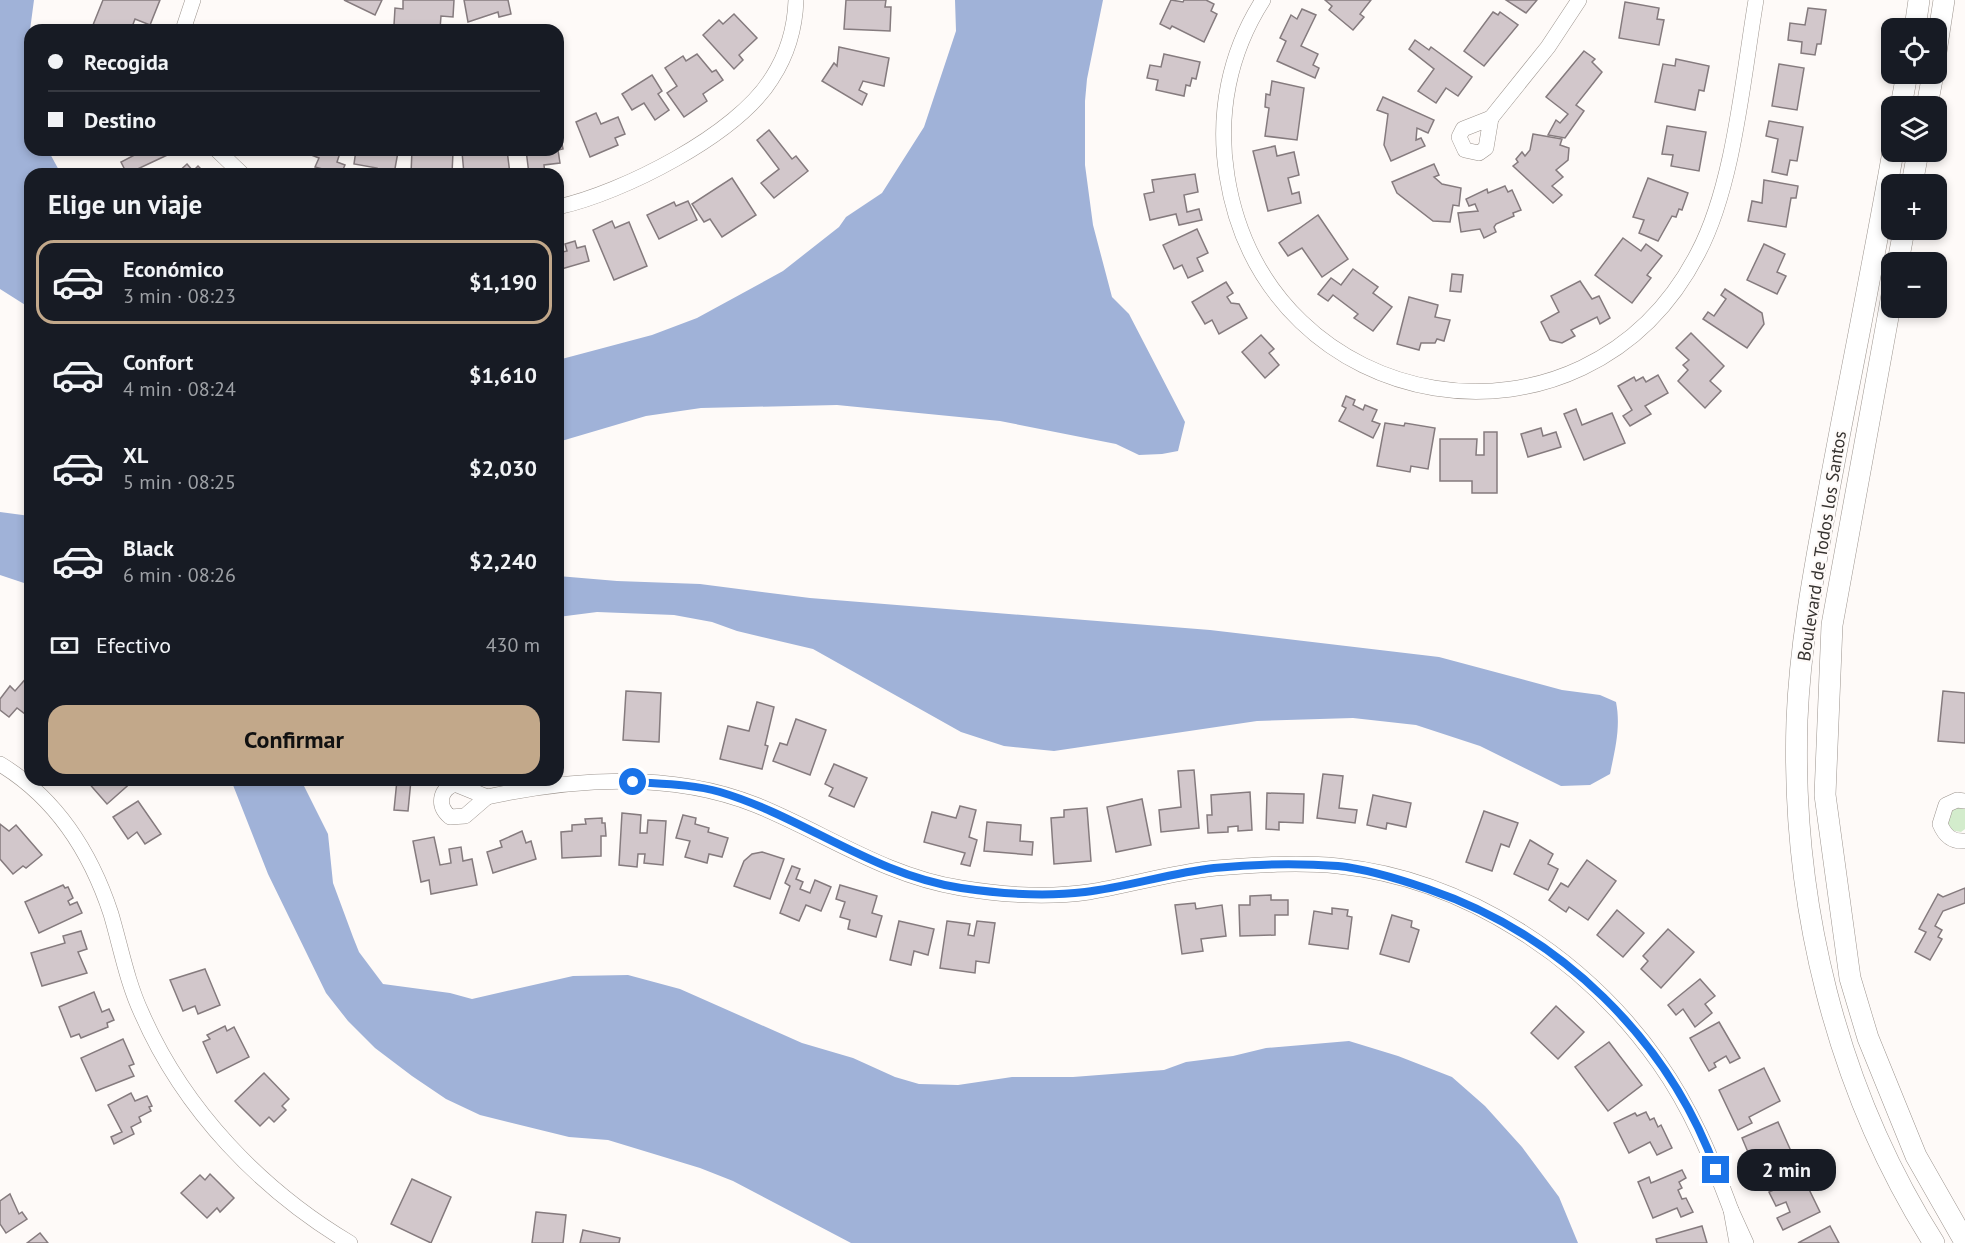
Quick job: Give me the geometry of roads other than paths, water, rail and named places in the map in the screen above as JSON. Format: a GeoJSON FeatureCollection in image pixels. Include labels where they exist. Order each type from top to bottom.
{"type":"FeatureCollection","features":[{"type":"Feature","properties":{"kind":"street"},"geometry":{"type":"LineString","coordinates":[[185,24],[193,0]]}},
{"type":"Feature","properties":{"kind":"street"},"geometry":{"type":"LineString","coordinates":[[564,205],[597,195],[676,158],[741,113],[772,79],[782,59],[792,35],[796,0]]}},
{"type":"Feature","properties":{"kind":"street"},"geometry":{"type":"LineString","coordinates":[[1263,0],[1238,51],[1222,114],[1228,187],[1238,222],[1261,274],[1277,298],[1300,322],[1331,348],[1356,363],[1397,380],[1432,388],[1476,392],[1538,385],[1572,372],[1600,357],[1630,336],[1660,308],[1683,279],[1713,219],[1726,169],[1756,0]]}},
{"type":"Feature","properties":{"kind":"street"},"geometry":{"type":"LineString","coordinates":[[1491,118],[1548,47],[1579,0]]}},
{"type":"Feature","properties":{"kind":"street"},"geometry":{"type":"LineString","coordinates":[[1916,18],[1919,0]]}},
{"type":"Feature","properties":{"kind":"street"},"geometry":{"type":"LineString","coordinates":[[1941,18],[1944,0]]}},
{"type":"Feature","properties":{"kind":"street"},"geometry":{"type":"LineString","coordinates":[[223,156],[236,168]]}},
{"type":"Feature","properties":{"kind":"street","name":"Boulevard de Todos los Santos"},"geometry":{"type":"LineString","coordinates":[[1891,162],[1807,611],[1797,719],[1797,796],[1808,901],[1819,965],[1838,1033],[1864,1106],[1891,1165],[1934,1243]]}},
{"type":"Feature","properties":{"kind":"street","name":"Boulevard de Todos los Santos"},"geometry":{"type":"LineString","coordinates":[[1888,318],[1832,625],[1825,795],[1850,978],[1868,1038],[1916,1156],[1965,1242]]}},
{"type":"Feature","properties":{"kind":"street"},"geometry":{"type":"LineString","coordinates":[[0,764],[24,782]]}},
{"type":"Feature","properties":{"kind":"street"},"geometry":{"type":"LineString","coordinates":[[564,785],[614,781],[692,786],[718,792],[757,806],[893,870],[960,888],[1042,895],[1088,892],[1214,868],[1283,865],[1339,866],[1398,878],[1494,915],[1571,967],[1612,1005],[1660,1063],[1709,1150],[1746,1243]]}},
{"type":"Feature","properties":{"kind":"street"},"geometry":{"type":"LineString","coordinates":[[29,786],[41,795],[64,821],[84,851],[111,915],[132,991],[143,1017],[171,1066],[205,1116],[238,1157],[279,1195],[320,1225],[350,1243]]}},
{"type":"Feature","properties":{"kind":"street"},"geometry":{"type":"LineString","coordinates":[[487,797],[549,786]]}},
{"type":"Feature","properties":{"kind":"street"},"geometry":{"type":"LineString","coordinates":[[1965,801],[1957,800],[1946,805],[1940,824],[1952,840],[1965,840]]}},
{"type":"Feature","properties":{"kind":"street"},"geometry":{"type":"LineString","coordinates":[[1731,1210],[1737,1243]]}},
{"type":"Feature","properties":{"kind":"water"},"geometry":{"type":"Polygon","coordinates":[[[0,0],[34,0],[31,24],[24,24],[24,156],[51,156],[58,168],[24,168],[24,304],[0,289],[0,0]]]}},
{"type":"Feature","properties":{"kind":"water"},"geometry":{"type":"Polygon","coordinates":[[[955,0],[1103,0],[1087,79],[1085,101],[1085,165],[1093,225],[1112,297],[1129,314],[1185,422],[1178,451],[1139,455],[1116,444],[1000,421],[837,405],[701,408],[646,416],[564,440],[564,358],[652,335],[697,318],[783,271],[839,227],[846,217],[882,193],[924,127],[956,31],[955,0]]]}},
{"type":"Feature","properties":{"kind":"water"},"geometry":{"type":"Polygon","coordinates":[[[0,512],[24,515],[24,583],[0,575],[0,512]]]}},
{"type":"Feature","properties":{"kind":"water"},"geometry":{"type":"Polygon","coordinates":[[[564,577],[700,584],[810,598],[1210,630],[1439,657],[1562,690],[1600,695],[1616,702],[1618,729],[1610,774],[1590,785],[1561,786],[1480,746],[1416,725],[1353,718],[1257,721],[1054,751],[1004,746],[961,732],[813,649],[737,631],[712,622],[674,615],[597,612],[564,616],[564,577]]]}},
{"type":"Feature","properties":{"kind":"water"},"geometry":{"type":"Polygon","coordinates":[[[233,786],[304,786],[328,834],[333,883],[359,952],[383,984],[450,993],[472,999],[573,976],[628,975],[680,989],[802,1043],[853,1058],[895,1077],[919,1084],[958,1085],[1012,1077],[1073,1077],[1164,1070],[1186,1062],[1233,1056],[1266,1048],[1349,1041],[1398,1056],[1452,1077],[1485,1106],[1522,1147],[1559,1197],[1578,1243],[851,1243],[733,1181],[700,1168],[608,1140],[569,1137],[480,1115],[446,1099],[375,1048],[348,1021],[326,993],[268,874],[233,786]]]}}]}
